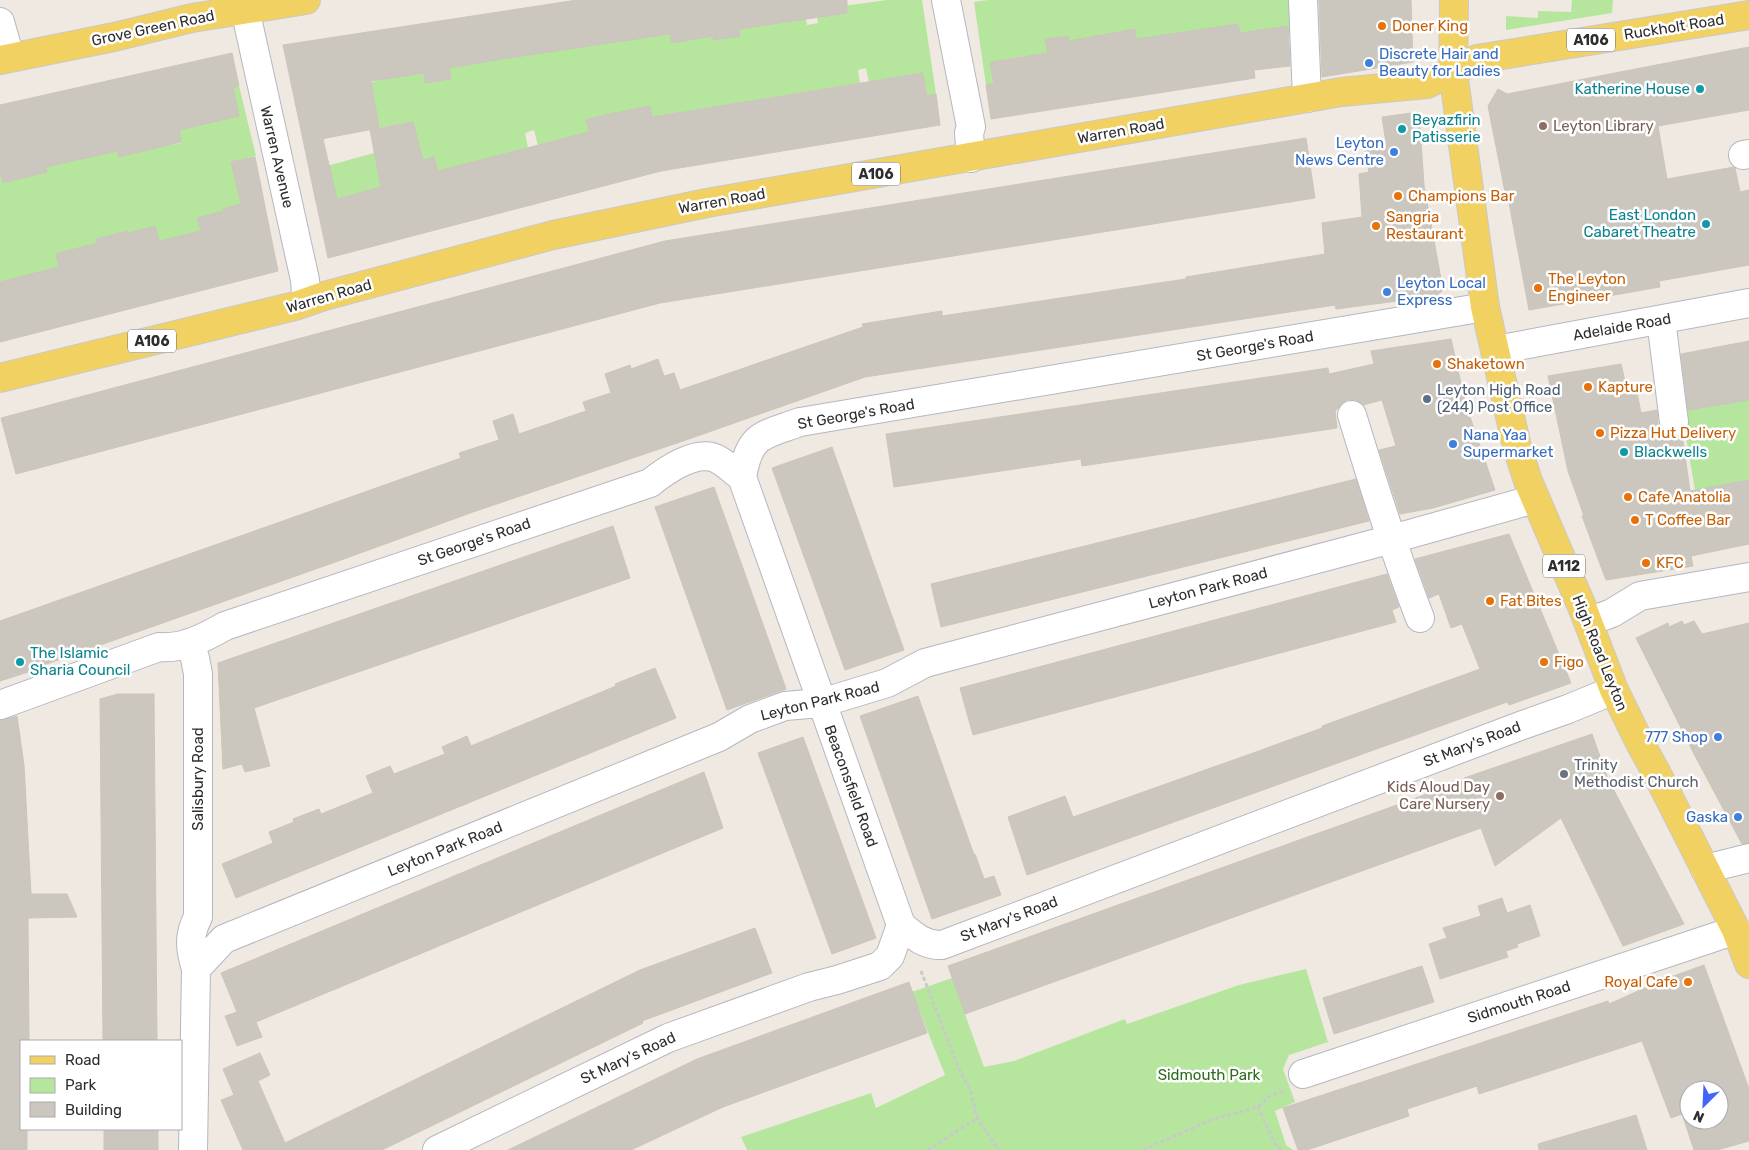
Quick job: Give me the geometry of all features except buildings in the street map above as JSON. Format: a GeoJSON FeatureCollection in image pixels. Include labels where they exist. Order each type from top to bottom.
{"type":"FeatureCollection","features":[{"type":"Feature","properties":{"kind":"main road","name":"Grove Green Road"},"geometry":{"type":"LineString","coordinates":[[5,58],[114,37],[243,5],[306,0]]}},
{"type":"Feature","properties":{"kind":"main road","name":"High Road Leyton"},"geometry":{"type":"LineString","coordinates":[[1454,0],[1453,71],[1485,307],[1517,447],[1536,499],[1588,622],[1614,690],[1736,930],[1749,964]]}},
{"type":"Feature","properties":{"kind":"main road","name":"Ruckholt Road"},"geometry":{"type":"LineString","coordinates":[[1453,71],[1477,59],[1749,15]]}},
{"type":"Feature","properties":{"kind":"main road","name":"Warren Road"},"geometry":{"type":"LineString","coordinates":[[0,378],[304,303],[553,235],[707,203],[1341,92],[1427,84],[1453,71]]}},
{"type":"Feature","properties":{"kind":"street"},"geometry":{"type":"LineString","coordinates":[[946,0],[970,127],[971,158]]}},
{"type":"Feature","properties":{"kind":"street"},"geometry":{"type":"LineString","coordinates":[[1304,0],[1307,98]]}},
{"type":"Feature","properties":{"kind":"street","name":"Warren Avenue"},"geometry":{"type":"LineString","coordinates":[[243,5],[305,280],[306,293],[304,303]]}},
{"type":"Feature","properties":{"kind":"street"},"geometry":{"type":"LineString","coordinates":[[0,22],[5,58]]}},
{"type":"Feature","properties":{"kind":"street","name":"Adelaide Road"},"geometry":{"type":"LineString","coordinates":[[1496,350],[1749,303]]}},
{"type":"Feature","properties":{"kind":"street","name":"St George's Road"},"geometry":{"type":"LineString","coordinates":[[0,705],[159,647],[173,648],[190,643],[225,626],[650,483],[669,468],[692,459],[703,456],[712,457],[721,461],[742,477],[748,452],[759,438],[800,422],[1485,307]]}},
{"type":"Feature","properties":{"kind":"street"},"geometry":{"type":"LineString","coordinates":[[1660,320],[1674,422]]}},
{"type":"Feature","properties":{"kind":"street"},"geometry":{"type":"LineString","coordinates":[[1352,415],[1398,563],[1420,618]]}},
{"type":"Feature","properties":{"kind":"street","name":"Beaconsfield Road"},"geometry":{"type":"LineString","coordinates":[[742,477],[901,926]]}},
{"type":"Feature","properties":{"kind":"street","name":"Leyton Park Road"},"geometry":{"type":"LineString","coordinates":[[196,969],[224,939],[719,737],[750,719],[785,706],[821,703],[887,683],[924,663],[1536,499]]}},
{"type":"Feature","properties":{"kind":"street"},"geometry":{"type":"LineString","coordinates":[[1588,622],[1612,613],[1640,596],[1749,577]]}},
{"type":"Feature","properties":{"kind":"street","name":"Salisbury Road"},"geometry":{"type":"LineString","coordinates":[[190,643],[198,674],[198,917],[191,929],[191,953],[196,969],[193,1150]]}},
{"type":"Feature","properties":{"kind":"street","name":"St Mary's Road"},"geometry":{"type":"LineString","coordinates":[[437,1150],[668,1038],[809,987],[880,966],[890,956],[901,926],[924,942],[942,945],[1614,690]]}},
{"type":"Feature","properties":{"kind":"street"},"geometry":{"type":"LineString","coordinates":[[1705,869],[1749,858]]}},
{"type":"Feature","properties":{"kind":"street"},"geometry":{"type":"LineString","coordinates":[[198,917],[206,926],[224,939]]}},
{"type":"Feature","properties":{"kind":"street","name":"Sidmouth Road"},"geometry":{"type":"LineString","coordinates":[[1297,1082],[1736,930]]}},
{"type":"Feature","properties":{"kind":"path"},"geometry":{"type":"LineString","coordinates":[[927,987],[970,1089],[977,1118],[999,1150]]}},
{"type":"Feature","properties":{"kind":"path"},"geometry":{"type":"LineString","coordinates":[[1143,1150],[1212,1120],[1258,1108],[1271,1095],[1297,1082]]}},
{"type":"Feature","properties":{"kind":"path"},"geometry":{"type":"LineString","coordinates":[[1258,1108],[1276,1144],[1281,1150]]}},
{"type":"Feature","properties":{"kind":"path"},"geometry":{"type":"LineString","coordinates":[[928,1150],[977,1118]]}},
{"type":"Feature","properties":{"kind":"green space"},"geometry":{"type":"Polygon","coordinates":[[[887,0],[922,0],[936,94],[927,96],[923,73],[869,82],[866,68],[858,70],[860,83],[652,117],[613,113],[586,120],[590,136],[538,146],[534,130],[525,133],[528,148],[361,193],[366,215],[351,195],[316,204],[309,171],[417,141],[413,122],[377,128],[374,113],[349,133],[326,138],[321,116],[299,121],[294,98],[346,90],[379,80],[377,71],[411,65],[412,75],[424,73],[425,83],[451,79],[449,68],[502,59],[668,24],[672,43],[688,40],[710,17],[713,39],[738,23],[805,14],[807,25],[818,23],[817,17],[843,6],[887,0]]]}},
{"type":"Feature","properties":{"kind":"green space"},"geometry":{"type":"Polygon","coordinates":[[[988,0],[1297,0],[1298,33],[1287,33],[1242,46],[1238,24],[1136,39],[1135,29],[1113,33],[1074,73],[1068,36],[1046,39],[1048,53],[1034,55],[1035,62],[1026,56],[991,62],[994,84],[986,85],[974,2],[988,0]]]}},
{"type":"Feature","properties":{"kind":"green space"},"geometry":{"type":"Polygon","coordinates":[[[1572,0],[1613,0],[1612,13],[1506,30],[1506,16],[1538,18],[1538,11],[1571,12],[1572,0]]]}},
{"type":"Feature","properties":{"kind":"green space"},"geometry":{"type":"Polygon","coordinates":[[[239,86],[256,156],[232,162],[237,185],[260,180],[263,199],[223,209],[227,224],[197,218],[201,231],[184,235],[190,259],[159,244],[155,226],[139,230],[150,270],[129,238],[127,231],[96,239],[106,281],[86,246],[57,254],[60,267],[0,283],[0,172],[3,183],[24,178],[45,160],[116,144],[119,157],[137,153],[155,105],[165,146],[181,143],[179,130],[233,88],[239,86]]]}},
{"type":"Feature","properties":{"kind":"green space"},"geometry":{"type":"Polygon","coordinates":[[[1698,397],[1701,408],[1739,401],[1749,397],[1749,480],[1695,490],[1680,401],[1698,397]]]}},
{"type":"Feature","properties":{"kind":"green space","name":"Sidmouth Park"},"geometry":{"type":"Polygon","coordinates":[[[1306,969],[1328,1042],[1289,1055],[1283,1069],[1295,1102],[1275,1111],[1286,1145],[1293,1150],[747,1150],[741,1137],[871,1093],[876,1108],[945,1075],[912,992],[952,978],[984,1067],[1014,1061],[1125,1019],[1127,1024],[1239,985],[1306,969]]]}},
{"type":"Feature","properties":{"kind":"place","name":"Doner King"},"geometry":{"type":"Point","coordinates":[1382,26]}},
{"type":"Feature","properties":{"kind":"place","name":"Discrete Hair and Beauty for Ladies"},"geometry":{"type":"Point","coordinates":[1369,63]}},
{"type":"Feature","properties":{"kind":"place","name":"Katherine House"},"geometry":{"type":"Point","coordinates":[1700,89]}},
{"type":"Feature","properties":{"kind":"place","name":"Leyton Library"},"geometry":{"type":"Point","coordinates":[1543,126]}},
{"type":"Feature","properties":{"kind":"place","name":"Beyazfirin Patisserie"},"geometry":{"type":"Point","coordinates":[1402,129]}},
{"type":"Feature","properties":{"kind":"place","name":"Leyton News Centre"},"geometry":{"type":"Point","coordinates":[1394,152]}},
{"type":"Feature","properties":{"kind":"place","name":"Champions Bar"},"geometry":{"type":"Point","coordinates":[1398,196]}},
{"type":"Feature","properties":{"kind":"place","name":"East London Cabaret Theatre"},"geometry":{"type":"Point","coordinates":[1706,224]}},
{"type":"Feature","properties":{"kind":"place","name":"Sangria Restaurant"},"geometry":{"type":"Point","coordinates":[1376,226]}},
{"type":"Feature","properties":{"kind":"place","name":"The Leyton Engineer"},"geometry":{"type":"Point","coordinates":[1538,288]}},
{"type":"Feature","properties":{"kind":"place","name":"Leyton Local Express"},"geometry":{"type":"Point","coordinates":[1387,292]}},
{"type":"Feature","properties":{"kind":"place","name":"Shaketown"},"geometry":{"type":"Point","coordinates":[1437,364]}},
{"type":"Feature","properties":{"kind":"place","name":"Kapture"},"geometry":{"type":"Point","coordinates":[1588,387]}},
{"type":"Feature","properties":{"kind":"place","name":"Leyton High Road (244) Post Office"},"geometry":{"type":"Point","coordinates":[1427,399]}},
{"type":"Feature","properties":{"kind":"place","name":"Pizza Hut Delivery"},"geometry":{"type":"Point","coordinates":[1600,433]}},
{"type":"Feature","properties":{"kind":"place","name":"Nana Yaa Supermarket"},"geometry":{"type":"Point","coordinates":[1453,444]}},
{"type":"Feature","properties":{"kind":"place","name":"Blackwells"},"geometry":{"type":"Point","coordinates":[1624,452]}},
{"type":"Feature","properties":{"kind":"place","name":"Cafe Anatolia"},"geometry":{"type":"Point","coordinates":[1628,497]}},
{"type":"Feature","properties":{"kind":"place","name":"T Coffee Bar"},"geometry":{"type":"Point","coordinates":[1635,520]}},
{"type":"Feature","properties":{"kind":"place","name":"KFC"},"geometry":{"type":"Point","coordinates":[1646,563]}},
{"type":"Feature","properties":{"kind":"place","name":"Fat Bites"},"geometry":{"type":"Point","coordinates":[1490,601]}},
{"type":"Feature","properties":{"kind":"place","name":"The Islamic Sharia Council"},"geometry":{"type":"Point","coordinates":[20,662]}},
{"type":"Feature","properties":{"kind":"place","name":"Figo"},"geometry":{"type":"Point","coordinates":[1544,662]}},
{"type":"Feature","properties":{"kind":"place","name":"777 Shop"},"geometry":{"type":"Point","coordinates":[1718,737]}},
{"type":"Feature","properties":{"kind":"place","name":"Trinity Methodist Church"},"geometry":{"type":"Point","coordinates":[1564,774]}},
{"type":"Feature","properties":{"kind":"place","name":"Kids Aloud Day Care Nursery"},"geometry":{"type":"Point","coordinates":[1500,796]}},
{"type":"Feature","properties":{"kind":"place","name":"Gaska"},"geometry":{"type":"Point","coordinates":[1738,817]}},
{"type":"Feature","properties":{"kind":"place","name":"Royal Cafe"},"geometry":{"type":"Point","coordinates":[1688,982]}}]}
